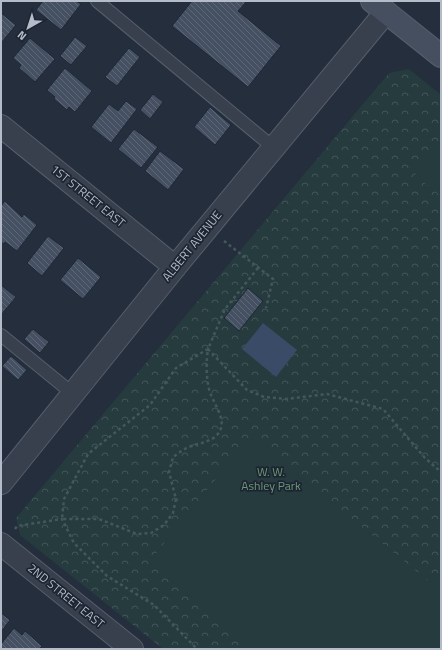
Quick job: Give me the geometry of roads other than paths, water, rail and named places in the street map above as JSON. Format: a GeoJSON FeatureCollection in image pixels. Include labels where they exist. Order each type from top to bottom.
{"type":"FeatureCollection","features":[{"type":"Feature","properties":{"kind":"main road"},"geometry":{"type":"LineString","coordinates":[[379,6],[441,56]]}},
{"type":"Feature","properties":{"kind":"street","name":"ALBERT AVENUE"},"geometry":{"type":"LineString","coordinates":[[1,483],[207,227],[274,148],[379,6]]}},
{"type":"Feature","properties":{"kind":"street","name":"1ST STREET EAST"},"geometry":{"type":"LineString","coordinates":[[1,126],[175,267]]}},
{"type":"Feature","properties":{"kind":"street","name":"2ND STREET EAST"},"geometry":{"type":"LineString","coordinates":[[2,544],[132,649]]}},
{"type":"Feature","properties":{"kind":"lane"},"geometry":{"type":"LineString","coordinates":[[97,1],[274,148]]}},
{"type":"Feature","properties":{"kind":"lane"},"geometry":{"type":"LineString","coordinates":[[1,335],[72,394]]}},
{"type":"Feature","properties":{"kind":"water"},"geometry":{"type":"Polygon","coordinates":[[[263,323],[297,350],[276,377],[242,349],[263,323]]]}},
{"type":"Feature","properties":{"kind":"park label","name":"W. W. Ashley Park"},"geometry":{"type":"Point","coordinates":[271,479]}}]}
